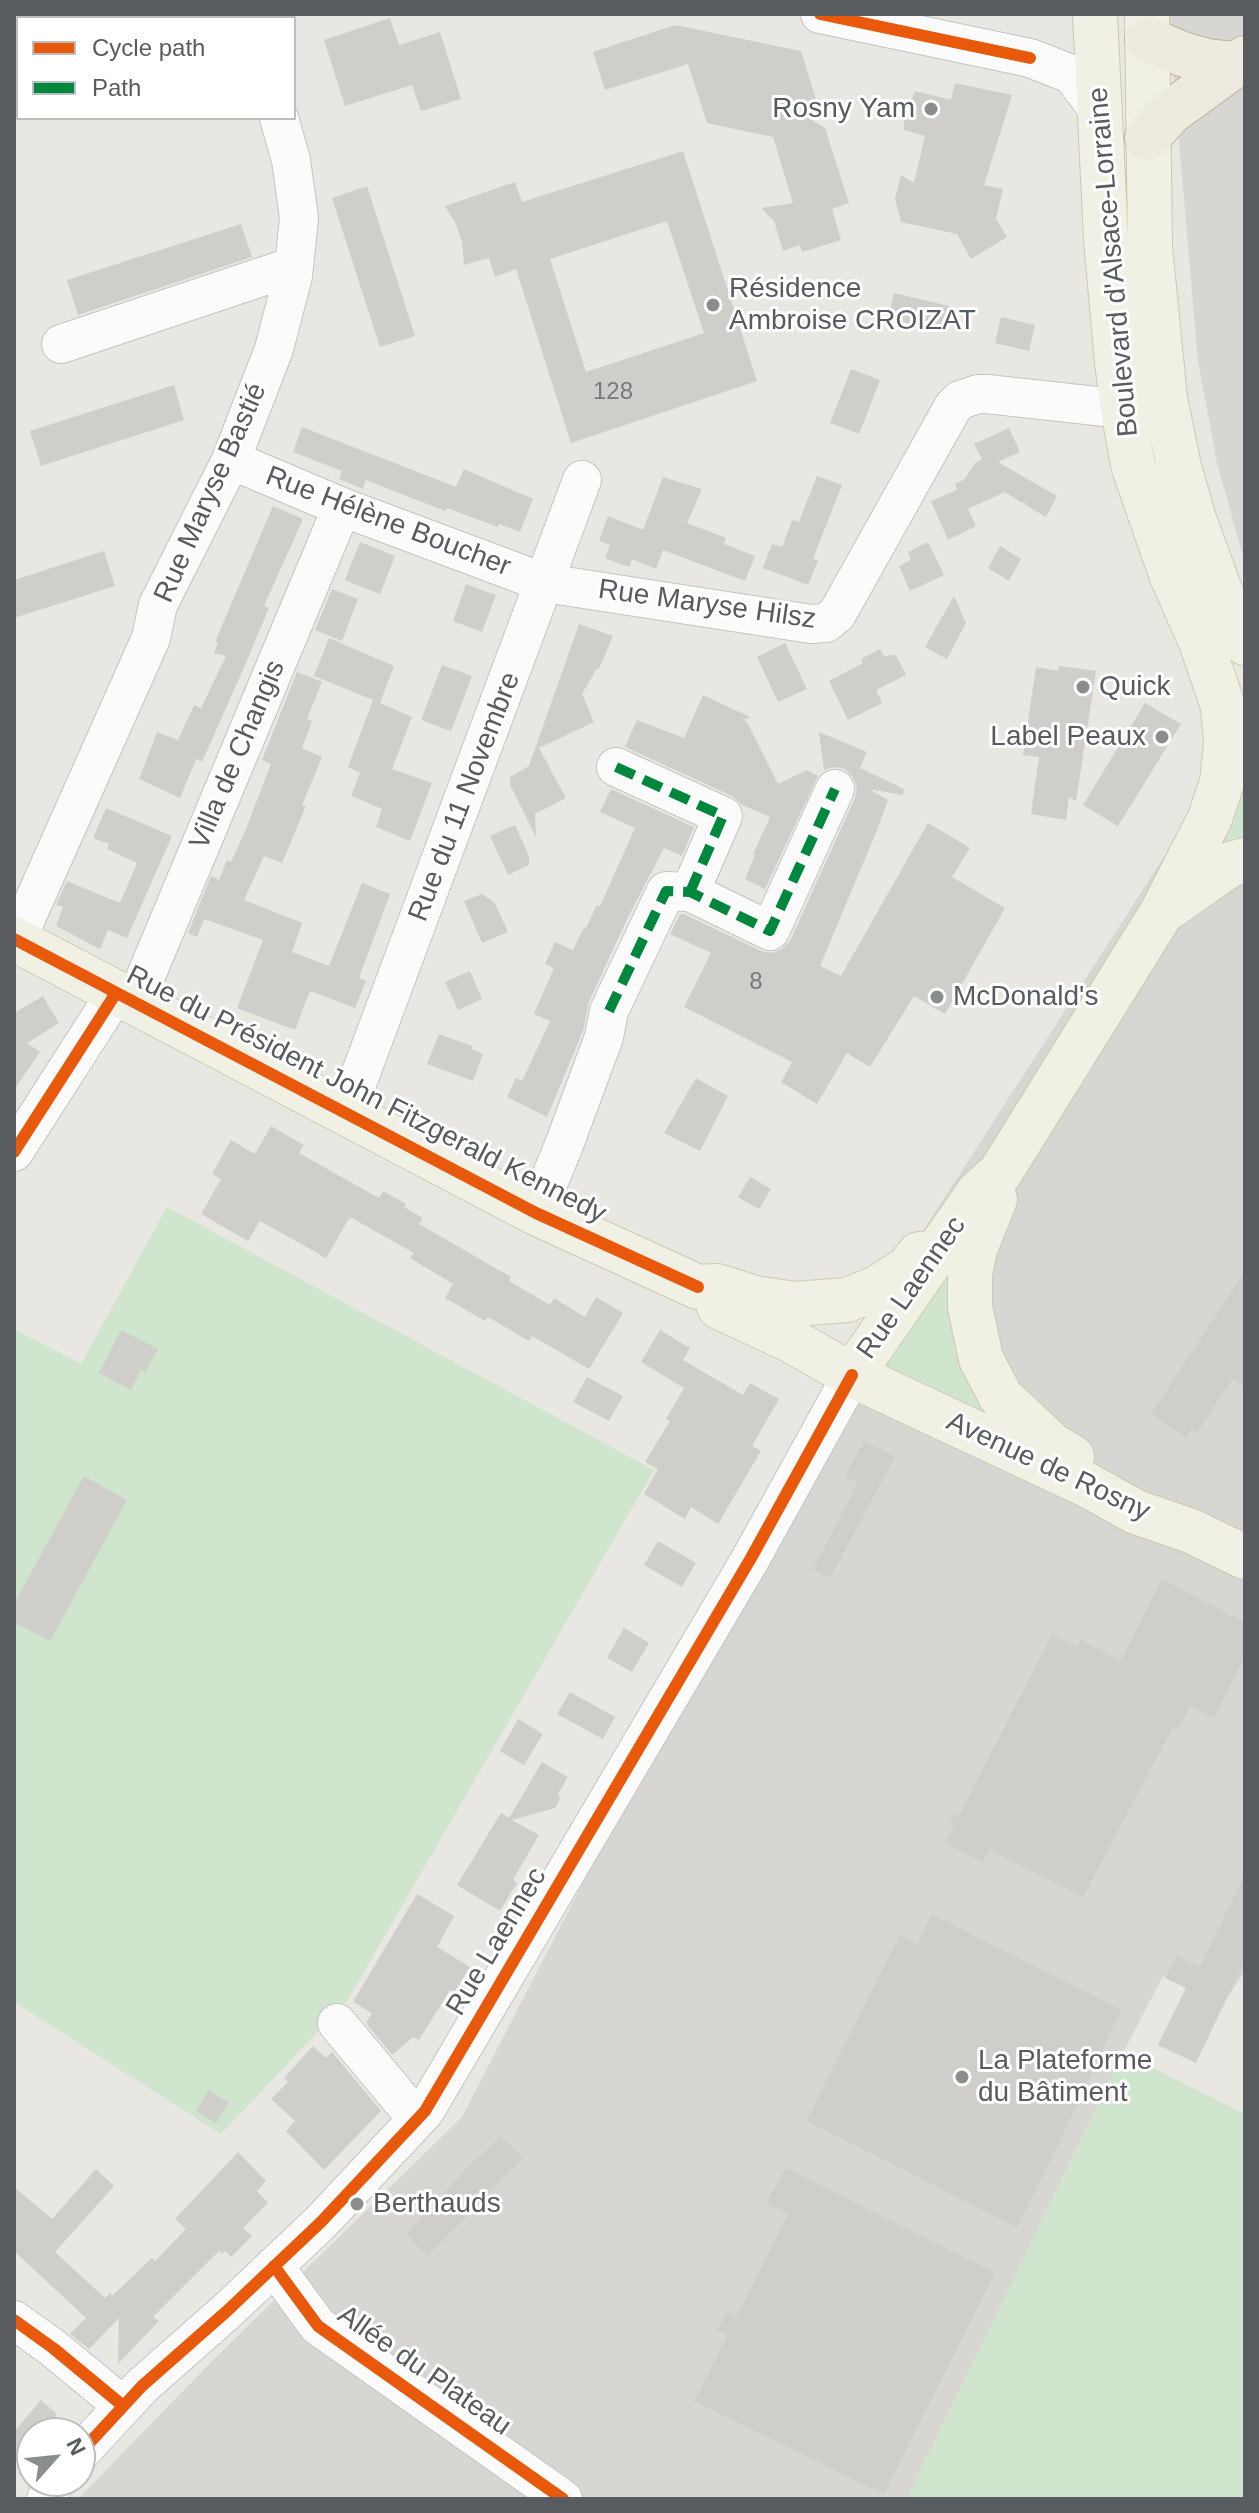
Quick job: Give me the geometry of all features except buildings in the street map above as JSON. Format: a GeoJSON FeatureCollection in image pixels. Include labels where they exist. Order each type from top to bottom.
{"type":"FeatureCollection","features":[{"type":"Feature","properties":{"kind":"highway"},"geometry":{"type":"LineString","coordinates":[[1147,26],[1182,54],[1207,61],[1240,61]]}},
{"type":"Feature","properties":{"kind":"highway"},"geometry":{"type":"LineString","coordinates":[[1147,138],[1171,112],[1240,61]]}},
{"type":"Feature","properties":{"kind":"main road","name":"Boulevard d'Alsace-Lorraine"},"geometry":{"type":"LineString","coordinates":[[1095,23],[1106,240],[1117,362],[1133,465],[1171,574],[1201,642],[1223,706],[1226,743],[1222,782],[1215,805],[1162,912]]}},
{"type":"Feature","properties":{"kind":"main road","name":"Boulevard d'Alsace-Lorraine"},"geometry":{"type":"LineString","coordinates":[[1147,26],[1150,247],[1165,398],[1179,467],[1194,519],[1219,588],[1245,643]]}},
{"type":"Feature","properties":{"kind":"main road"},"geometry":{"type":"LineString","coordinates":[[1106,240],[1122,171],[1147,138]]}},
{"type":"Feature","properties":{"kind":"main road"},"geometry":{"type":"LineString","coordinates":[[1162,912],[1231,864],[1245,860]]}},
{"type":"Feature","properties":{"kind":"main road","name":"Rue Laennec"},"geometry":{"type":"LineString","coordinates":[[852,1375],[978,1193],[1000,1173],[1162,912]]}},
{"type":"Feature","properties":{"kind":"main road","name":"Rue du Président John Fitzgerald Kennedy"},"geometry":{"type":"LineString","coordinates":[[15,940],[536,1213],[698,1287]]}},
{"type":"Feature","properties":{"kind":"main road","name":"Rue Laennec"},"geometry":{"type":"LineString","coordinates":[[698,1287],[717,1286],[755,1298],[806,1304],[847,1300],[877,1288],[908,1268],[968,1187],[1000,1173]]}},
{"type":"Feature","properties":{"kind":"main road","name":"Rue Laennec"},"geometry":{"type":"LineString","coordinates":[[1000,1173],[994,1207],[975,1249],[970,1274],[970,1307],[981,1359],[1001,1397],[1052,1445],[1139,1495],[1191,1531]]}},
{"type":"Feature","properties":{"kind":"main road","name":"Avenue de Rosny"},"geometry":{"type":"LineString","coordinates":[[698,1287],[710,1303],[790,1340],[852,1375],[1087,1485],[1136,1512],[1191,1531],[1245,1557]]}},
{"type":"Feature","properties":{"kind":"main road"},"geometry":{"type":"LineString","coordinates":[[806,1304],[833,1332],[852,1375]]}},
{"type":"Feature","properties":{"kind":"street"},"geometry":{"type":"LineString","coordinates":[[820,14],[1030,58],[1071,74],[1099,111]]}},
{"type":"Feature","properties":{"kind":"street"},"geometry":{"type":"LineString","coordinates":[[1030,58],[1067,53],[1095,23],[1119,32],[1147,26]]}},
{"type":"Feature","properties":{"kind":"street","name":"Rue Maryse Bastié"},"geometry":{"type":"LineString","coordinates":[[15,940],[151,638],[158,605],[231,460],[274,349],[294,266],[299,218],[291,160],[280,120]]}},
{"type":"Feature","properties":{"kind":"street"},"geometry":{"type":"LineString","coordinates":[[61,344],[294,266]]}},
{"type":"Feature","properties":{"kind":"street","name":"Rue Maryse Hilsz"},"geometry":{"type":"LineString","coordinates":[[545,583],[811,624],[826,623],[844,603],[953,407],[960,400],[987,394],[1123,409]]}},
{"type":"Feature","properties":{"kind":"street","name":"Rue Hélène Boucher"},"geometry":{"type":"LineString","coordinates":[[231,460],[342,507],[545,583]]}},
{"type":"Feature","properties":{"kind":"street","name":"Rue du 11 Novembre"},"geometry":{"type":"LineString","coordinates":[[346,1113],[582,480]]}},
{"type":"Feature","properties":{"kind":"street","name":"Villa de Changis"},"geometry":{"type":"LineString","coordinates":[[14,1152],[126,998],[342,507]]}},
{"type":"Feature","properties":{"kind":"street"},"geometry":{"type":"LineString","coordinates":[[616,767],[723,816],[690,892]]}},
{"type":"Feature","properties":{"kind":"street"},"geometry":{"type":"LineString","coordinates":[[536,1213],[604,1037],[609,1011],[666,891],[690,892],[770,931],[835,789]]}},
{"type":"Feature","properties":{"kind":"street","name":"Rue Laennec"},"geometry":{"type":"LineString","coordinates":[[96,2435],[122,2405],[321,2222],[425,2111],[751,1558],[852,1375]]}},
{"type":"Feature","properties":{"kind":"street"},"geometry":{"type":"LineString","coordinates":[[337,2023],[417,2119]]}},
{"type":"Feature","properties":{"kind":"street","name":"Allée du Plateau"},"geometry":{"type":"LineString","coordinates":[[274,2266],[318,2326],[563,2499]]}},
{"type":"Feature","properties":{"kind":"street"},"geometry":{"type":"LineString","coordinates":[[14,2320],[122,2405]]}},
{"type":"Feature","properties":{"kind":"shaded area"},"geometry":{"type":"Polygon","coordinates":[[[1168,14],[1245,14],[1245,563],[1217,463],[1198,362],[1168,14]]]}},
{"type":"Feature","properties":{"kind":"shaded area"},"geometry":{"type":"Polygon","coordinates":[[[1245,731],[1245,1971],[1221,2008],[1163,1976],[907,2499],[78,2499],[96,2497],[96,2480],[215,2358],[462,2117],[751,1558],[838,1363],[1245,731]]]}},
{"type":"Feature","properties":{"kind":"green space"},"geometry":{"type":"Polygon","coordinates":[[[1239,772],[1245,780],[1245,848],[1202,861],[1239,772]]]}},
{"type":"Feature","properties":{"kind":"green space"},"geometry":{"type":"Polygon","coordinates":[[[167,1207],[654,1470],[347,2001],[221,2134],[14,2002],[14,1329],[81,1364],[167,1207]]]}},
{"type":"Feature","properties":{"kind":"green space"},"geometry":{"type":"Polygon","coordinates":[[[947,1248],[997,1422],[866,1367],[947,1248]]]}},
{"type":"Feature","properties":{"kind":"green space"},"geometry":{"type":"Polygon","coordinates":[[[1123,2053],[1245,2114],[1245,2499],[907,2499],[1123,2053]]]}},
{"type":"Feature","properties":{"kind":"marked path"},"geometry":{"type":"LineString","coordinates":[[616,767],[723,816],[690,892]]}},
{"type":"Feature","properties":{"kind":"marked path"},"geometry":{"type":"LineString","coordinates":[[609,1011],[666,891],[690,892],[770,931],[835,789]]}},
{"type":"Feature","properties":{"kind":"cycle path"},"geometry":{"type":"LineString","coordinates":[[820,14],[1030,58]]}},
{"type":"Feature","properties":{"kind":"cycle path"},"geometry":{"type":"LineString","coordinates":[[14,939],[536,1213],[698,1287]]}},
{"type":"Feature","properties":{"kind":"cycle path"},"geometry":{"type":"LineString","coordinates":[[14,1152],[116,993]]}},
{"type":"Feature","properties":{"kind":"cycle path"},"geometry":{"type":"LineString","coordinates":[[96,2436],[142,2386],[321,2222],[425,2111],[751,1558],[852,1375]]}},
{"type":"Feature","properties":{"kind":"cycle path"},"geometry":{"type":"LineString","coordinates":[[274,2266],[318,2326],[563,2499]]}},
{"type":"Feature","properties":{"kind":"cycle path"},"geometry":{"type":"LineString","coordinates":[[14,2320],[122,2405]]}},
{"type":"Feature","properties":{"kind":"place","name":"Rosny Yam"},"geometry":{"type":"Point","coordinates":[931,109]}},
{"type":"Feature","properties":{"kind":"place","name":"Résidence Ambroise CROIZAT"},"geometry":{"type":"Point","coordinates":[713,305]}},
{"type":"Feature","properties":{"kind":"place","name":"Quick"},"geometry":{"type":"Point","coordinates":[1083,687]}},
{"type":"Feature","properties":{"kind":"place","name":"Label Peaux"},"geometry":{"type":"Point","coordinates":[1162,737]}},
{"type":"Feature","properties":{"kind":"place","name":"McDonald's"},"geometry":{"type":"Point","coordinates":[937,997]}},
{"type":"Feature","properties":{"kind":"place","name":"La Plateforme du Bâtiment"},"geometry":{"type":"Point","coordinates":[962,2077]}},
{"type":"Feature","properties":{"kind":"place","name":"Berthauds"},"geometry":{"type":"Point","coordinates":[357,2204]}}]}
